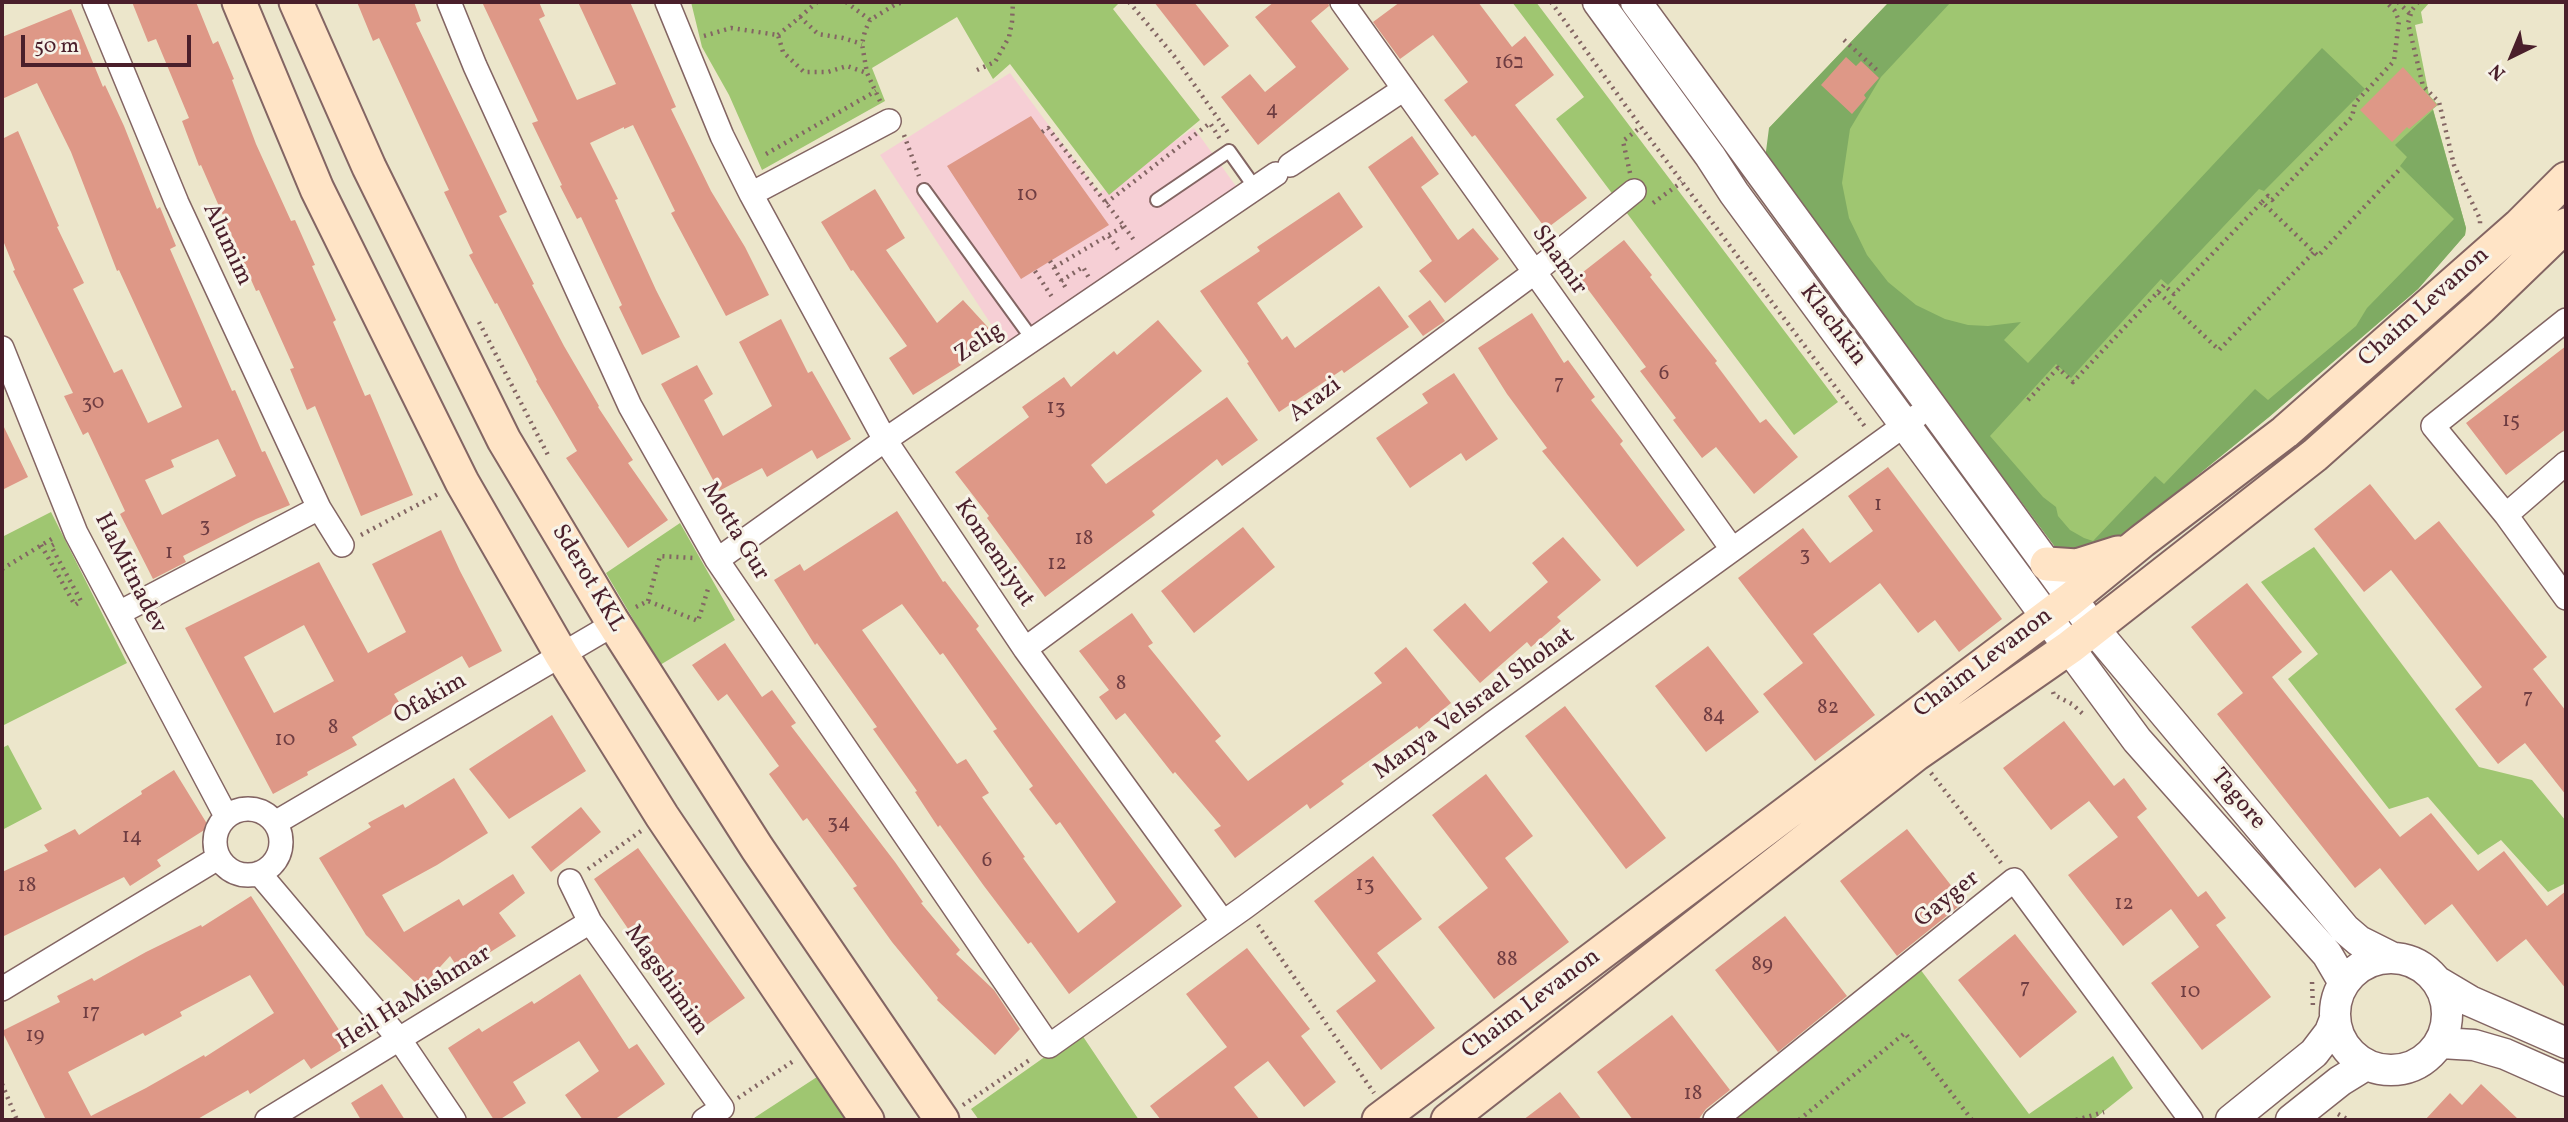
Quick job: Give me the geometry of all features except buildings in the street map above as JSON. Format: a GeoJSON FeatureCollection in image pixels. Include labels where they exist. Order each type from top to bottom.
{"type":"FeatureCollection","features":[{"type":"Feature","properties":{"kind":"main road"},"geometry":{"type":"LineString","coordinates":[[239,2],[323,201],[463,482],[561,654],[662,816],[867,1120]]}},
{"type":"Feature","properties":{"kind":"main road","name":"Sderot KKL"},"geometry":{"type":"LineString","coordinates":[[296,2],[369,167],[504,439],[614,624],[757,848],[942,1120]]}},
{"type":"Feature","properties":{"kind":"main road","name":"Chaim Levanon"},"geometry":{"type":"LineString","coordinates":[[1384,1117],[2059,607],[2285,432],[2519,226],[2566,179]]}},
{"type":"Feature","properties":{"kind":"main road","name":"Chaim Levanon"},"geometry":{"type":"LineString","coordinates":[[1448,1120],[1916,754],[2082,638],[2315,455],[2481,307],[2566,225]]}},
{"type":"Feature","properties":{"kind":"main road"},"geometry":{"type":"LineString","coordinates":[[2047,564],[2077,566],[2098,561],[2142,541]]}},
{"type":"Feature","properties":{"kind":"street","name":"Alumim"},"geometry":{"type":"LineString","coordinates":[[94,2],[177,202],[319,508],[341,545]]}},
{"type":"Feature","properties":{"kind":"street","name":"Motta Gur"},"geometry":{"type":"LineString","coordinates":[[449,2],[475,66],[630,406],[717,560],[1049,1046]]}},
{"type":"Feature","properties":{"kind":"street","name":"Komemiyut"},"geometry":{"type":"LineString","coordinates":[[667,2],[722,136],[885,440],[1025,649],[1223,922]]}},
{"type":"Feature","properties":{"kind":"street","name":"Shamir"},"geometry":{"type":"LineString","coordinates":[[1342,2],[1732,550]]}},
{"type":"Feature","properties":{"kind":"street","name":"Klachkin"},"geometry":{"type":"LineString","coordinates":[[1598,2],[1734,193],[1906,425],[2082,638]]}},
{"type":"Feature","properties":{"kind":"street","name":"Klachkin"},"geometry":{"type":"LineString","coordinates":[[1636,2],[2047,564],[2059,607]]}},
{"type":"Feature","properties":{"kind":"street","name":"Zelig"},"geometry":{"type":"LineString","coordinates":[[717,560],[885,440],[1404,89]]}},
{"type":"Feature","properties":{"kind":"street"},"geometry":{"type":"LineString","coordinates":[[751,194],[895,125]]}},
{"type":"Feature","properties":{"kind":"street","name":"Arazi"},"geometry":{"type":"LineString","coordinates":[[1025,649],[1533,273],[1634,191]]}},
{"type":"Feature","properties":{"kind":"street"},"geometry":{"type":"LineString","coordinates":[[2566,320],[2433,426],[2506,515],[2566,598]]}},
{"type":"Feature","properties":{"kind":"street","name":"HaMitnadev"},"geometry":{"type":"LineString","coordinates":[[2,348],[65,532],[119,613],[226,816]]}},
{"type":"Feature","properties":{"kind":"street","name":"Manya VeIsrael Shohat"},"geometry":{"type":"LineString","coordinates":[[1049,1046],[1245,907],[1931,406]]}},
{"type":"Feature","properties":{"kind":"street"},"geometry":{"type":"LineString","coordinates":[[2506,515],[2566,463]]}},
{"type":"Feature","properties":{"kind":"street"},"geometry":{"type":"LineString","coordinates":[[119,613],[319,508]]}},
{"type":"Feature","properties":{"kind":"street","name":"Ofakim"},"geometry":{"type":"LineString","coordinates":[[275,823],[614,624]]}},
{"type":"Feature","properties":{"kind":"street","name":"Tagore"},"geometry":{"type":"LineString","coordinates":[[2082,638],[2345,929],[2359,941],[2393,958]]}},
{"type":"Feature","properties":{"kind":"street","name":"Tagore"},"geometry":{"type":"LineString","coordinates":[[2082,638],[2137,740],[2327,954],[2344,983]]}},
{"type":"Feature","properties":{"kind":"street"},"geometry":{"type":"LineString","coordinates":[[252,808],[269,816],[275,823],[280,832],[280,852],[268,868],[250,875],[232,872],[218,858],[214,841],[216,831],[226,816],[234,811],[252,808]]}},
{"type":"Feature","properties":{"kind":"street"},"geometry":{"type":"LineString","coordinates":[[2,989],[218,858]]}},
{"type":"Feature","properties":{"kind":"street"},"geometry":{"type":"LineString","coordinates":[[259,873],[400,1040],[454,1120]]}},
{"type":"Feature","properties":{"kind":"street","name":"Gayger"},"geometry":{"type":"LineString","coordinates":[[1715,1120],[2014,880],[2191,1120]]}},
{"type":"Feature","properties":{"kind":"street","name":"Magshimim"},"geometry":{"type":"LineString","coordinates":[[570,881],[590,922],[713,1114]]}},
{"type":"Feature","properties":{"kind":"street","name":"Heil HaMishmar"},"geometry":{"type":"LineString","coordinates":[[267,1120],[590,922]]}},
{"type":"Feature","properties":{"kind":"street"},"geometry":{"type":"LineString","coordinates":[[2393,958],[2410,961],[2426,969],[2438,982],[2445,996],[2447,1028],[2441,1043],[2430,1056],[2416,1066],[2391,1070],[2366,1065],[2351,1053],[2340,1038],[2335,1005],[2344,983],[2353,972],[2365,964],[2378,959],[2393,958]]}},
{"type":"Feature","properties":{"kind":"street"},"geometry":{"type":"LineString","coordinates":[[2438,982],[2470,1000],[2566,1043]]}},
{"type":"Feature","properties":{"kind":"street"},"geometry":{"type":"LineString","coordinates":[[2231,1120],[2314,1053],[2330,1032],[2335,1019]]}},
{"type":"Feature","properties":{"kind":"street"},"geometry":{"type":"LineString","coordinates":[[2441,1043],[2474,1045],[2505,1054],[2566,1081]]}},
{"type":"Feature","properties":{"kind":"street"},"geometry":{"type":"LineString","coordinates":[[2291,1120],[2340,1081],[2366,1065]]}},
{"type":"Feature","properties":{"kind":"lane"},"geometry":{"type":"LineString","coordinates":[[1157,200],[1230,144],[1256,189]]}},
{"type":"Feature","properties":{"kind":"lane"},"geometry":{"type":"LineString","coordinates":[[924,190],[1033,340]]}},
{"type":"Feature","properties":{"kind":"path"},"geometry":{"type":"LineString","coordinates":[[710,35],[731,28],[778,35],[817,2]]}},
{"type":"Feature","properties":{"kind":"path"},"geometry":{"type":"LineString","coordinates":[[846,2],[870,20]]}},
{"type":"Feature","properties":{"kind":"path"},"geometry":{"type":"LineString","coordinates":[[905,2],[896,4],[870,20],[862,44],[867,73],[895,125],[924,190]]}},
{"type":"Feature","properties":{"kind":"path"},"geometry":{"type":"LineString","coordinates":[[977,69],[995,62],[1009,37],[1013,2]]}},
{"type":"Feature","properties":{"kind":"path"},"geometry":{"type":"LineString","coordinates":[[1129,2],[1174,56],[1230,144]]}},
{"type":"Feature","properties":{"kind":"path"},"geometry":{"type":"LineString","coordinates":[[1551,2],[1879,446]]}},
{"type":"Feature","properties":{"kind":"path"},"geometry":{"type":"LineString","coordinates":[[2028,400],[2058,368],[2073,382],[2164,285],[2174,294],[2268,196],[2273,200],[2352,117],[2355,103],[2394,61],[2399,20],[2398,15],[2386,2]]}},
{"type":"Feature","properties":{"kind":"path"},"geometry":{"type":"LineString","coordinates":[[2398,2],[2411,15]]}},
{"type":"Feature","properties":{"kind":"path"},"geometry":{"type":"LineString","coordinates":[[2418,2],[2408,23],[2423,86],[2439,102],[2454,165],[2480,219],[2479,229]]}},
{"type":"Feature","properties":{"kind":"path"},"geometry":{"type":"LineString","coordinates":[[800,17],[818,34],[862,44]]}},
{"type":"Feature","properties":{"kind":"path"},"geometry":{"type":"LineString","coordinates":[[778,35],[783,52],[804,72],[828,72],[847,66],[867,73]]}},
{"type":"Feature","properties":{"kind":"path"},"geometry":{"type":"LineString","coordinates":[[1844,40],[1879,72]]}},
{"type":"Feature","properties":{"kind":"path"},"geometry":{"type":"LineString","coordinates":[[766,154],[876,92]]}},
{"type":"Feature","properties":{"kind":"path"},"geometry":{"type":"LineString","coordinates":[[1106,203],[1210,123],[1230,144]]}},
{"type":"Feature","properties":{"kind":"path"},"geometry":{"type":"LineString","coordinates":[[1634,191],[1623,141],[1641,127]]}},
{"type":"Feature","properties":{"kind":"path"},"geometry":{"type":"LineString","coordinates":[[1042,132],[1048,128],[1124,226],[1053,268]]}},
{"type":"Feature","properties":{"kind":"path"},"geometry":{"type":"LineString","coordinates":[[2262,202],[2318,256],[2400,169]]}},
{"type":"Feature","properties":{"kind":"path"},"geometry":{"type":"LineString","coordinates":[[1109,236],[1119,251]]}},
{"type":"Feature","properties":{"kind":"path"},"geometry":{"type":"LineString","coordinates":[[2158,292],[2219,350],[2314,252]]}},
{"type":"Feature","properties":{"kind":"path"},"geometry":{"type":"LineString","coordinates":[[1050,261],[1069,294]]}},
{"type":"Feature","properties":{"kind":"path"},"geometry":{"type":"LineString","coordinates":[[1061,281],[1083,268],[1091,281],[1080,287]]}},
{"type":"Feature","properties":{"kind":"path"},"geometry":{"type":"LineString","coordinates":[[1035,271],[1065,318]]}},
{"type":"Feature","properties":{"kind":"path"},"geometry":{"type":"LineString","coordinates":[[475,314],[552,463]]}},
{"type":"Feature","properties":{"kind":"path"},"geometry":{"type":"LineString","coordinates":[[341,545],[441,492]]}},
{"type":"Feature","properties":{"kind":"path"},"geometry":{"type":"LineString","coordinates":[[41,545],[75,605],[80,601],[51,546],[59,542],[65,532]]}},
{"type":"Feature","properties":{"kind":"path"},"geometry":{"type":"LineString","coordinates":[[2,569],[65,532]]}},
{"type":"Feature","properties":{"kind":"path"},"geometry":{"type":"LineString","coordinates":[[660,556],[717,560],[698,621],[648,601],[660,556]]}},
{"type":"Feature","properties":{"kind":"path"},"geometry":{"type":"LineString","coordinates":[[1916,754],[2014,880]]}},
{"type":"Feature","properties":{"kind":"path"},"geometry":{"type":"LineString","coordinates":[[570,881],[662,816]]}},
{"type":"Feature","properties":{"kind":"path"},"geometry":{"type":"LineString","coordinates":[[1245,907],[1384,1117]]}},
{"type":"Feature","properties":{"kind":"path"},"geometry":{"type":"LineString","coordinates":[[1799,1120],[1905,1033],[1972,1120]]}},
{"type":"Feature","properties":{"kind":"path"},"geometry":{"type":"LineString","coordinates":[[713,1114],[817,1046]]}},
{"type":"Feature","properties":{"kind":"path"},"geometry":{"type":"LineString","coordinates":[[942,1120],[1049,1046]]}},
{"type":"Feature","properties":{"kind":"path"},"geometry":{"type":"LineString","coordinates":[[2,1084],[17,1120]]}},
{"type":"Feature","properties":{"kind":"path"},"geometry":{"type":"LineString","coordinates":[[2076,1120],[2104,1112]]}},
{"type":"Feature","properties":{"kind":"shaded area"},"geometry":{"type":"Polygon","coordinates":[[[1010,73],[1099,193],[1194,128],[1238,189],[1006,347],[880,155],[1010,73]]]}},
{"type":"Feature","properties":{"kind":"green space"},"geometry":{"type":"Polygon","coordinates":[[[691,2],[1120,2],[1113,9],[1200,120],[1109,195],[1010,64],[993,79],[957,17],[872,68],[885,101],[762,170],[729,95],[702,47],[691,2]]]}},
{"type":"Feature","properties":{"kind":"green space"},"geometry":{"type":"Polygon","coordinates":[[[1512,2],[1536,2],[1838,402],[1794,435],[1556,119],[1584,97],[1512,2]]]}},
{"type":"Feature","properties":{"kind":"green space"},"geometry":{"type":"Polygon","coordinates":[[[1889,2],[2430,2],[2421,12],[2423,23],[2415,25],[2429,95],[2438,105],[2433,109],[2466,228],[2465,235],[2418,289],[2269,417],[2118,540],[2061,555],[1769,128],[1889,2]]]}},
{"type":"Feature","properties":{"kind":"green space"},"geometry":{"type":"Polygon","coordinates":[[[1889,2],[1951,2],[1881,77],[1850,129],[1842,183],[1849,218],[1867,255],[1888,282],[1916,305],[1945,319],[1968,325],[1988,326],[2021,322],[2004,340],[2028,363],[2322,48],[2365,89],[2264,191],[2259,189],[2168,285],[2161,279],[2071,378],[2056,364],[1990,436],[2043,497],[2056,507],[2058,516],[2070,530],[2084,538],[2093,541],[2155,476],[2164,484],[2255,389],[2268,400],[2356,326],[2367,308],[2454,219],[2400,166],[2407,157],[2395,145],[2433,110],[2466,228],[2465,235],[2418,289],[2269,417],[2118,540],[2061,555],[1765,159],[1769,128],[1889,2]]]}},
{"type":"Feature","properties":{"kind":"green space"},"geometry":{"type":"Polygon","coordinates":[[[51,512],[127,663],[2,726],[2,537],[51,512]]]}},
{"type":"Feature","properties":{"kind":"green space"},"geometry":{"type":"Polygon","coordinates":[[[680,523],[735,620],[660,665],[606,573],[680,523]]]}},
{"type":"Feature","properties":{"kind":"green space"},"geometry":{"type":"Polygon","coordinates":[[[2314,547],[2479,767],[2532,780],[2566,821],[2566,883],[2548,892],[2501,840],[2478,855],[2428,797],[2389,809],[2288,679],[2318,654],[2261,582],[2314,547]]]}},
{"type":"Feature","properties":{"kind":"green space"},"geometry":{"type":"Polygon","coordinates":[[[8,745],[42,809],[2,830],[2,748],[8,745]]]}},
{"type":"Feature","properties":{"kind":"green space"},"geometry":{"type":"Polygon","coordinates":[[[1917,965],[2029,1114],[2113,1056],[2133,1088],[2093,1120],[1725,1120],[1917,965]]]}},
{"type":"Feature","properties":{"kind":"green space"},"geometry":{"type":"Polygon","coordinates":[[[1080,1032],[1139,1120],[979,1120],[971,1109],[1080,1032]]]}},
{"type":"Feature","properties":{"kind":"green space"},"geometry":{"type":"Polygon","coordinates":[[[820,1075],[850,1120],[751,1120],[820,1075]]]}}]}
